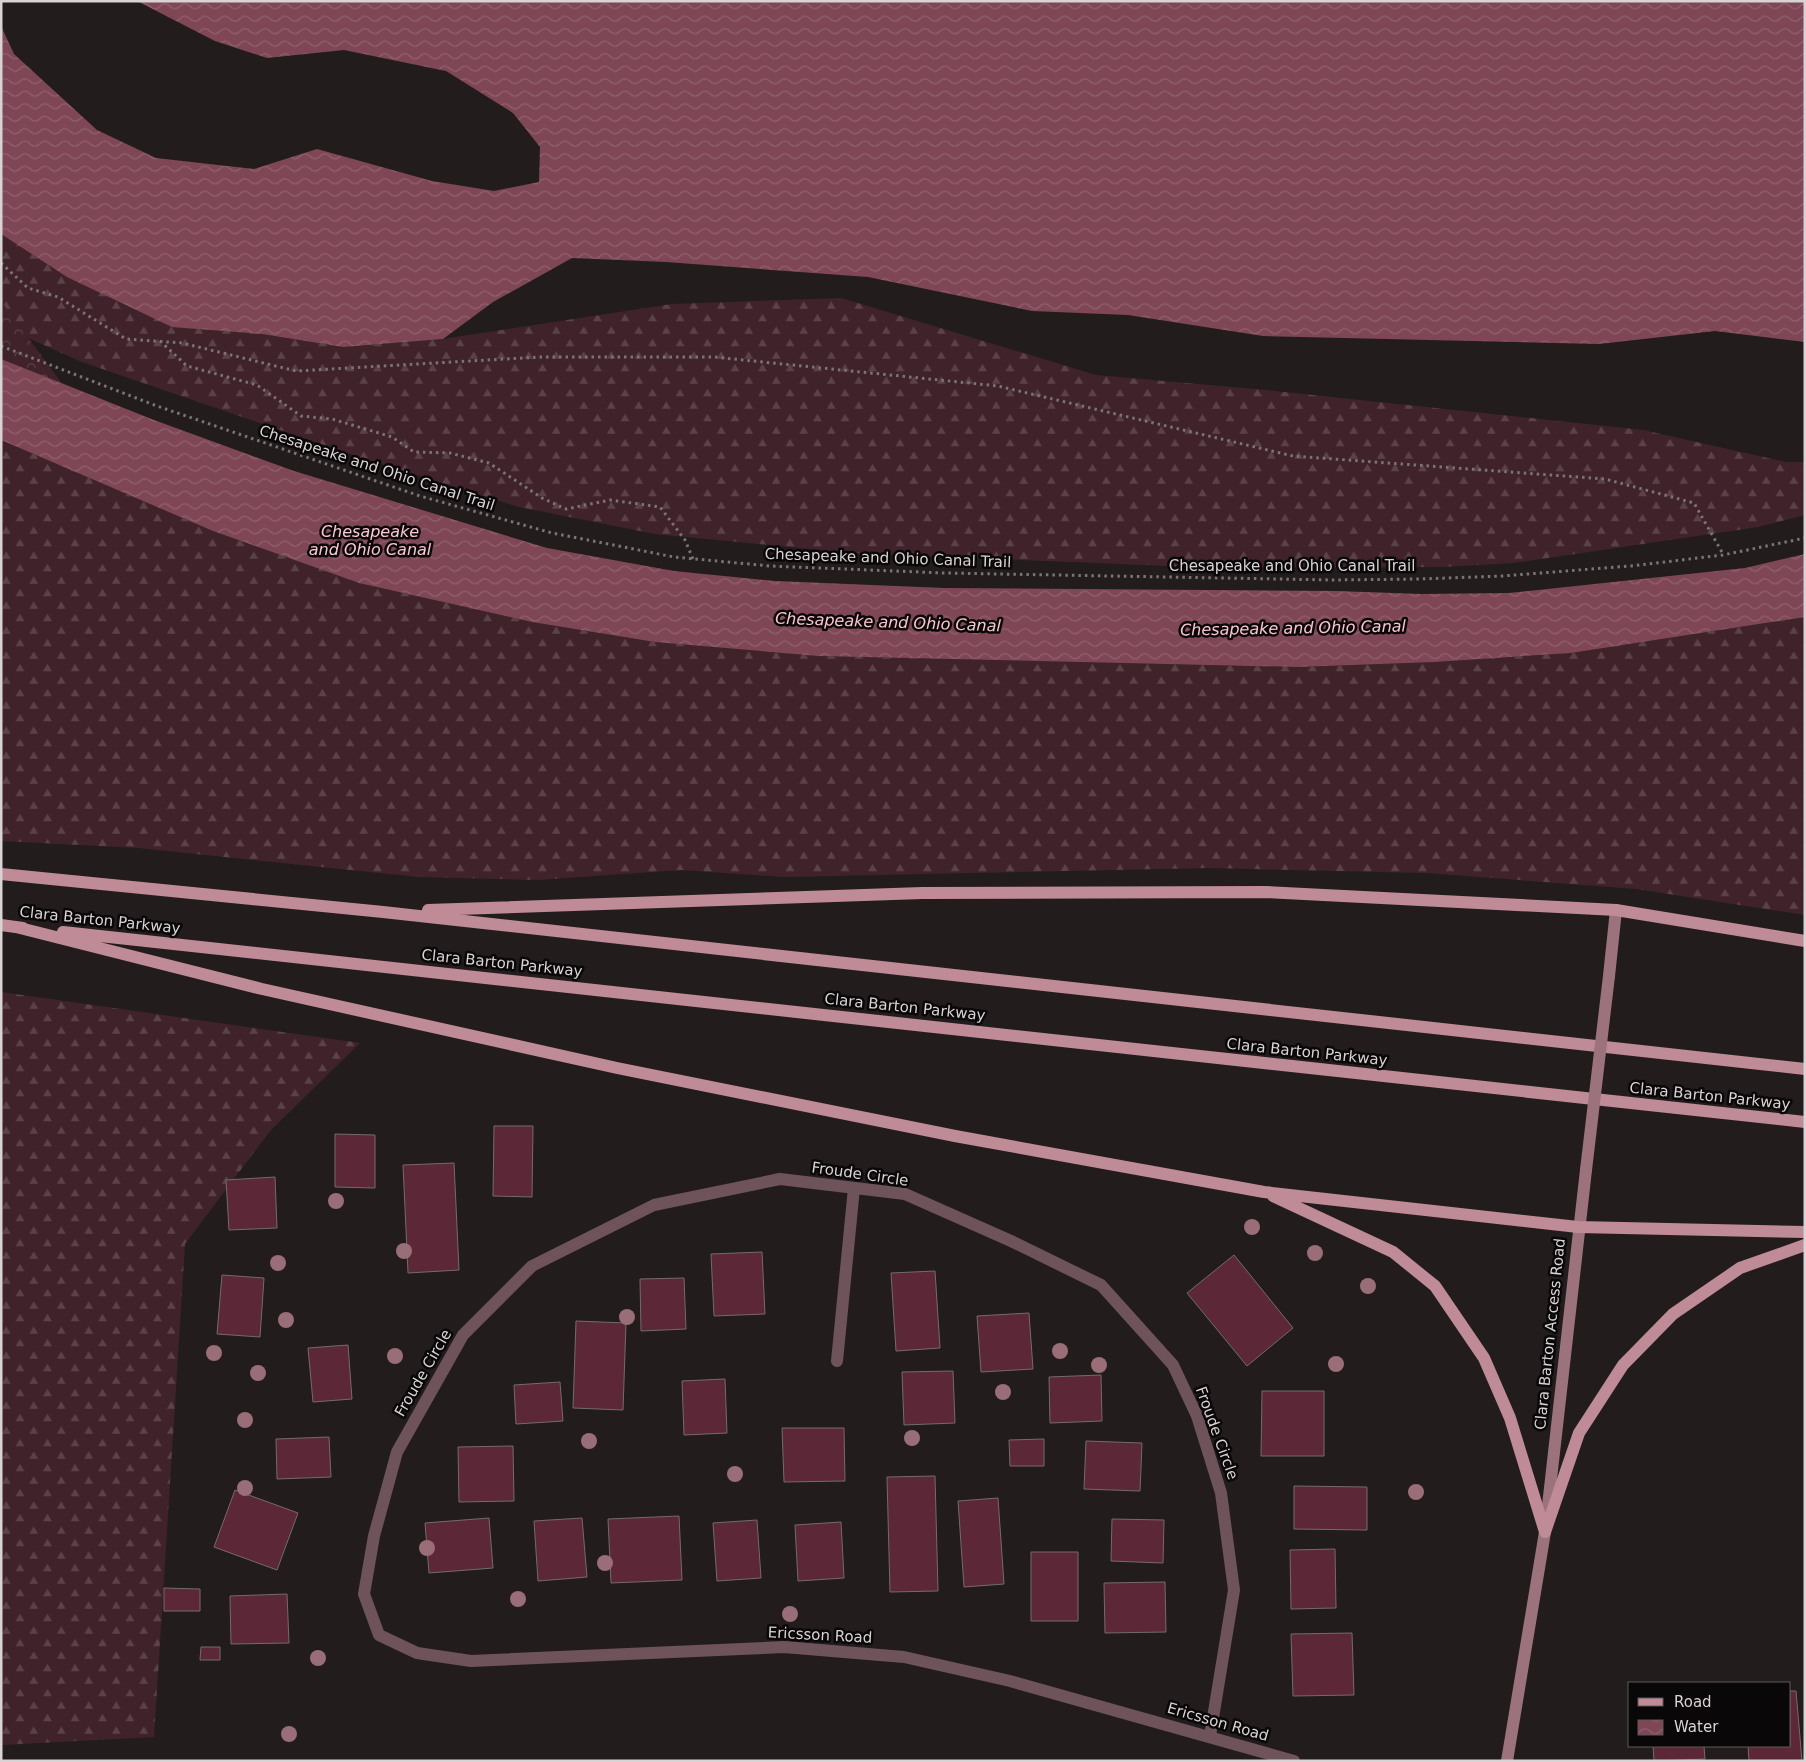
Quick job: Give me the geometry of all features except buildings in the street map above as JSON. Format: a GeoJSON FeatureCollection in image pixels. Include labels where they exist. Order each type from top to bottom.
{"type":"FeatureCollection","features":[{"type":"Feature","properties":{"kind":"main road"},"geometry":{"type":"LineString","coordinates":[[1,874],[383,912],[1805,1069]]}},
{"type":"Feature","properties":{"kind":"main road"},"geometry":{"type":"LineString","coordinates":[[383,912],[922,893],[1246,892],[1616,910],[1805,942]]}},
{"type":"Feature","properties":{"kind":"main road","name":"Clara Barton Access Road"},"geometry":{"type":"LineString","coordinates":[[1507,1761],[1545,1532],[1578,1227],[1616,910]]}},
{"type":"Feature","properties":{"kind":"main road","name":"Clara Barton Parkway"},"geometry":{"type":"LineString","coordinates":[[1,925],[1805,1122]]}},
{"type":"Feature","properties":{"kind":"main road"},"geometry":{"type":"LineString","coordinates":[[16,927],[262,989],[617,1068],[955,1136],[1264,1192],[1578,1227],[1805,1232]]}},
{"type":"Feature","properties":{"kind":"main road"},"geometry":{"type":"LineString","coordinates":[[1264,1192],[1393,1252],[1436,1286],[1484,1358],[1510,1418],[1545,1532]]}},
{"type":"Feature","properties":{"kind":"main road"},"geometry":{"type":"LineString","coordinates":[[1545,1532],[1578,1433],[1623,1365],[1673,1314],[1740,1268],[1805,1245]]}},
{"type":"Feature","properties":{"kind":"street","name":"Froude Circle"},"geometry":{"type":"LineString","coordinates":[[374,1536],[397,1452],[463,1335],[532,1266],[654,1206],[780,1179],[905,1194],[1011,1241],[1101,1285],[1173,1365],[1197,1416],[1221,1493],[1234,1590],[1210,1736]]}},
{"type":"Feature","properties":{"kind":"street"},"geometry":{"type":"LineString","coordinates":[[837,1361],[854,1188]]}},
{"type":"Feature","properties":{"kind":"street","name":"Ericsson Road"},"geometry":{"type":"LineString","coordinates":[[374,1536],[364,1594],[379,1635],[418,1653],[471,1661],[784,1647],[904,1657],[1010,1681],[1294,1761]]}},
{"type":"Feature","properties":{"kind":"path"},"geometry":{"type":"LineString","coordinates":[[1,263],[28,288],[58,297],[126,339],[182,343],[296,371],[540,357],[714,358],[998,386],[1293,456],[1605,479],[1694,504],[1723,555]]}},
{"type":"Feature","properties":{"kind":"path"},"geometry":{"type":"LineString","coordinates":[[159,340],[187,366],[256,385],[301,416],[332,419],[392,437],[414,452],[450,452],[489,463],[542,498],[566,509],[610,500],[660,507],[685,540],[693,559]]}},
{"type":"Feature","properties":{"kind":"path","name":"Chesapeake and Ohio Canal Trail"},"geometry":{"type":"LineString","coordinates":[[1,346],[166,410],[420,496],[552,533],[674,557],[770,566],[944,573],[1334,580],[1502,576],[1631,566],[1723,555],[1805,538]]}},
{"type":"Feature","properties":{"kind":"green space"},"geometry":{"type":"Polygon","coordinates":[[[1,234],[67,277],[262,334],[343,347],[443,339],[672,304],[841,298],[1096,375],[1266,390],[1643,430],[1786,462],[1805,462],[1805,515],[1758,527],[1514,563],[1443,567],[1217,568],[853,553],[655,534],[519,507],[359,457],[82,362],[1,326],[1,234]]]}},
{"type":"Feature","properties":{"kind":"green space"},"geometry":{"type":"Polygon","coordinates":[[[1,301],[77,404],[1,377],[1,301]]]}},
{"type":"Feature","properties":{"kind":"green space"},"geometry":{"type":"Polygon","coordinates":[[[1,440],[213,531],[359,583],[532,622],[655,642],[818,656],[1298,667],[1435,662],[1571,653],[1805,617],[1805,915],[1636,889],[1427,873],[1208,868],[784,877],[681,870],[537,880],[418,877],[138,848],[1,841],[1,440]]]}},
{"type":"Feature","properties":{"kind":"green space"},"geometry":{"type":"Polygon","coordinates":[[[1,992],[360,1043],[270,1131],[185,1244],[154,1737],[1,1745],[1,992]]]}},
{"type":"Feature","properties":{"kind":"water"},"geometry":{"type":"Polygon","coordinates":[[[137,1],[1805,1],[1805,342],[1715,331],[1599,344],[1263,336],[1128,315],[1032,311],[868,277],[666,262],[572,258],[493,302],[443,339],[343,347],[262,334],[172,327],[67,277],[1,234],[1,26],[14,54],[97,130],[156,158],[254,169],[317,149],[432,181],[494,191],[539,182],[540,147],[513,113],[446,71],[344,50],[267,58],[215,41],[137,1]]]}},
{"type":"Feature","properties":{"kind":"water","name":"Chesapeake and Ohio Canal"},"geometry":{"type":"Polygon","coordinates":[[[1,359],[154,420],[294,471],[547,548],[674,571],[775,581],[944,588],[1336,591],[1422,594],[1509,593],[1745,568],[1805,554],[1805,617],[1571,653],[1435,662],[1298,667],[818,656],[655,642],[532,622],[359,583],[213,531],[1,440],[1,359]]]}}]}
